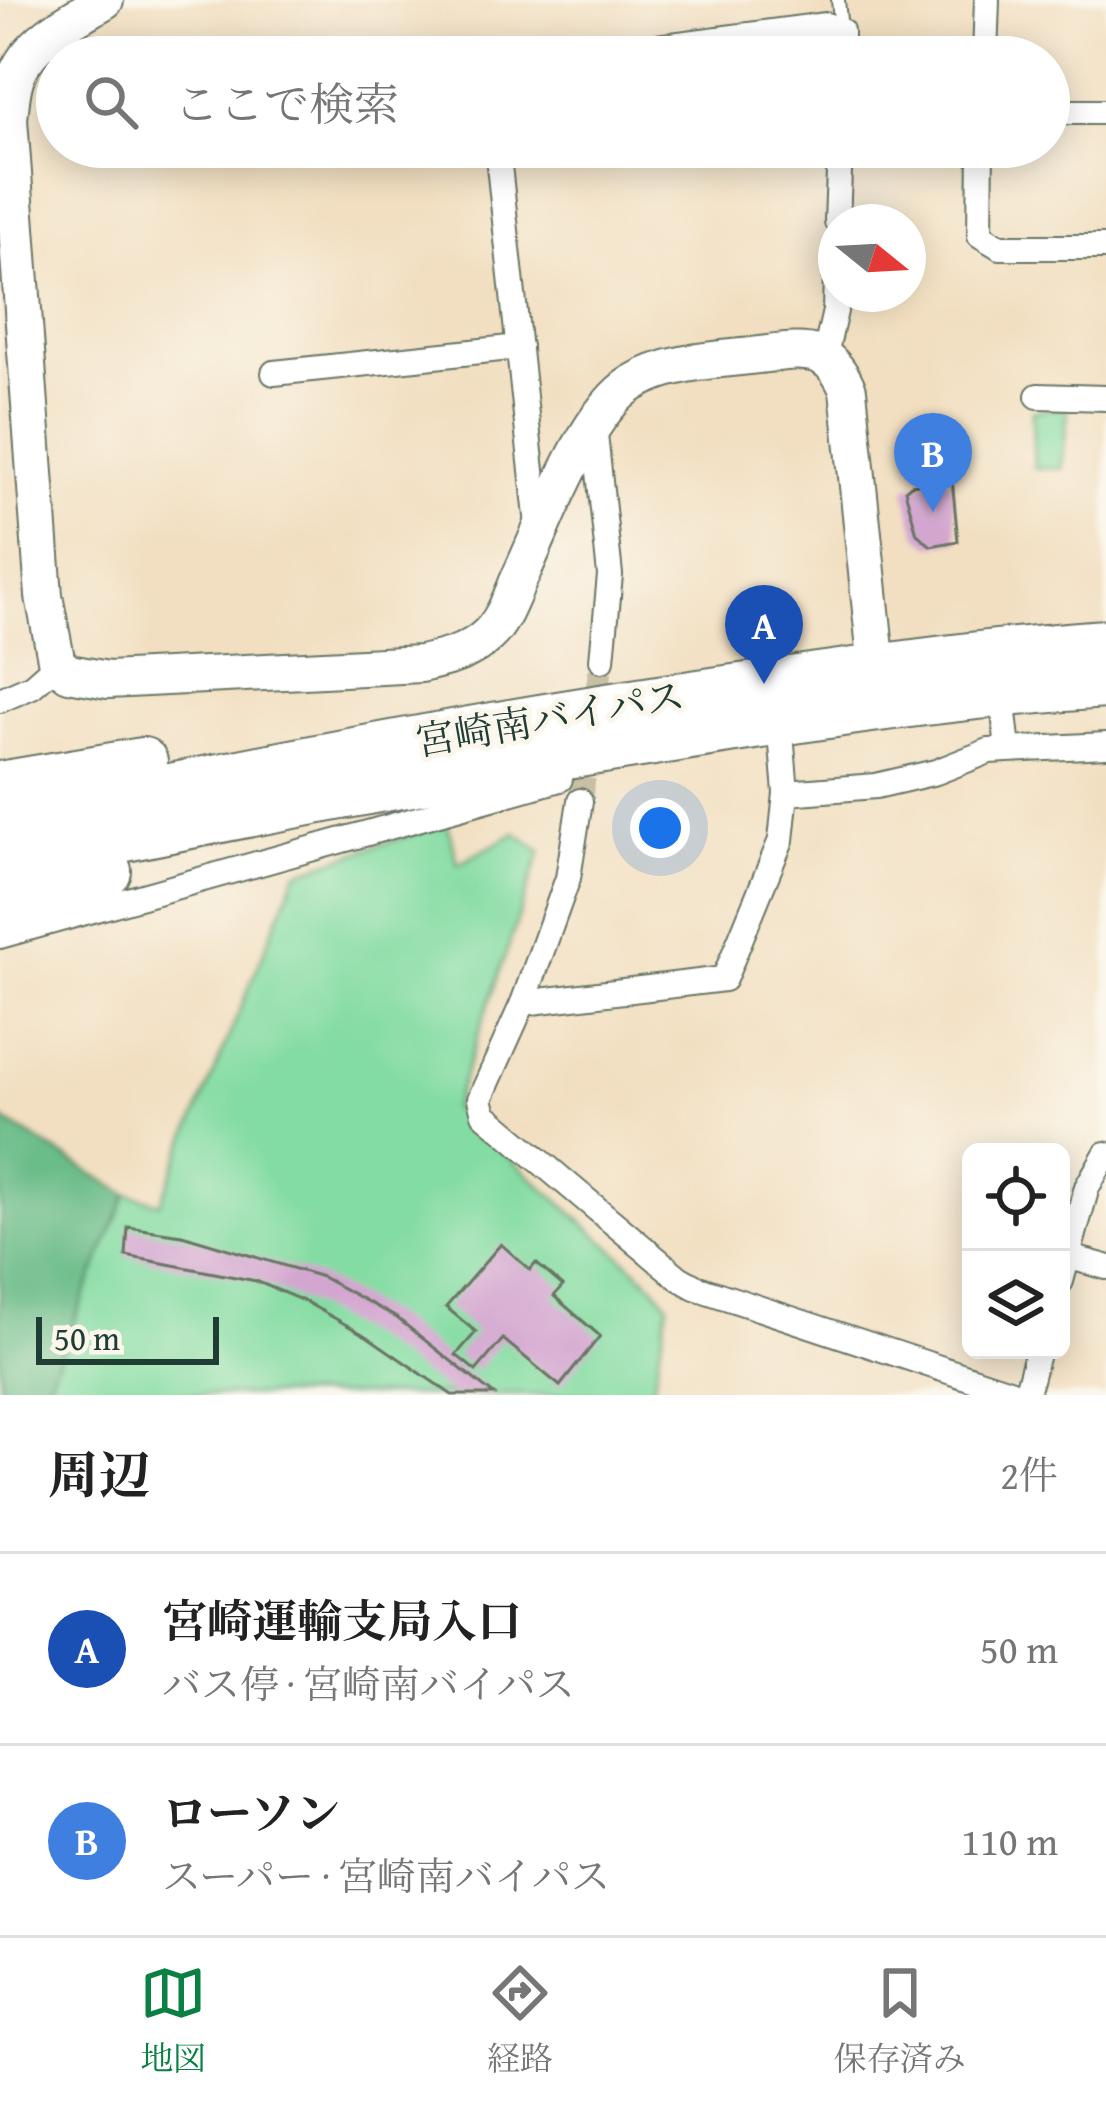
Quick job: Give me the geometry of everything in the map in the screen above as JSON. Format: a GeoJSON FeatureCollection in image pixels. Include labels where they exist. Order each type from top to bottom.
{"type":"FeatureCollection","features":[{"type":"Feature","properties":{"kind":"highway","name":"宮崎南バイパス"},"geometry":{"type":"LineString","coordinates":[[0,824],[330,756],[616,704],[877,668],[1106,644]]}},
{"type":"Feature","properties":{"kind":"highway","name":"宮崎南バイパス"},"geometry":{"type":"LineString","coordinates":[[0,863],[375,788],[668,739],[780,721],[1106,684]]}},
{"type":"Feature","properties":{"kind":"highway"},"geometry":{"type":"LineString","coordinates":[[0,786],[213,755],[330,756]]}},
{"type":"Feature","properties":{"kind":"highway"},"geometry":{"type":"LineString","coordinates":[[0,902],[315,818],[375,788]]}},
{"type":"Feature","properties":{"kind":"street"},"geometry":{"type":"LineString","coordinates":[[51,36],[105,0]]}},
{"type":"Feature","properties":{"kind":"street"},"geometry":{"type":"LineString","coordinates":[[986,36],[987,0]]}},
{"type":"Feature","properties":{"kind":"street"},"geometry":{"type":"LineString","coordinates":[[741,36],[826,25],[841,31],[841,36]]}},
{"type":"Feature","properties":{"kind":"street"},"geometry":{"type":"LineString","coordinates":[[36,49],[18,70],[9,119],[44,596],[57,664],[69,673],[108,680],[422,664],[459,656],[490,634],[611,398],[636,380],[677,367],[800,350],[825,356],[841,371],[848,390],[877,668]]}},
{"type":"Feature","properties":{"kind":"street"},"geometry":{"type":"LineString","coordinates":[[1070,112],[1106,112]]}},
{"type":"Feature","properties":{"kind":"street"},"geometry":{"type":"LineString","coordinates":[[499,168],[539,537]]}},
{"type":"Feature","properties":{"kind":"street"},"geometry":{"type":"LineString","coordinates":[[838,204],[839,168]]}},
{"type":"Feature","properties":{"kind":"street"},"geometry":{"type":"LineString","coordinates":[[981,168],[980,236],[1000,247],[1106,247]]}},
{"type":"Feature","properties":{"kind":"street"},"geometry":{"type":"LineString","coordinates":[[825,356],[836,312]]}},
{"type":"Feature","properties":{"kind":"street"},"geometry":{"type":"LineString","coordinates":[[274,373],[519,346]]}},
{"type":"Feature","properties":{"kind":"street"},"geometry":{"type":"LineString","coordinates":[[1038,396],[1106,398]]}},
{"type":"Feature","properties":{"kind":"street"},"geometry":{"type":"LineString","coordinates":[[594,425],[610,575],[602,659]]}},
{"type":"Feature","properties":{"kind":"street"},"geometry":{"type":"LineString","coordinates":[[0,700],[32,686],[57,664]]}},
{"type":"Feature","properties":{"kind":"street"},"geometry":{"type":"LineString","coordinates":[[1002,695],[1008,749]]}},
{"type":"Feature","properties":{"kind":"street"},"geometry":{"type":"LineString","coordinates":[[523,1004],[724,979],[781,841],[786,793],[780,721]]}},
{"type":"Feature","properties":{"kind":"street"},"geometry":{"type":"LineString","coordinates":[[0,936],[541,782],[610,770],[668,739]]}},
{"type":"Feature","properties":{"kind":"street"},"geometry":{"type":"LineString","coordinates":[[786,793],[876,786],[936,772],[989,751],[1106,745]]}},
{"type":"Feature","properties":{"kind":"street"},"geometry":{"type":"LineString","coordinates":[[580,801],[568,878],[523,1004],[480,1099],[484,1114],[679,1278],[716,1296],[1023,1395],[1035,1359]]}},
{"type":"Feature","properties":{"kind":"street"},"geometry":{"type":"LineString","coordinates":[[1070,1251],[1087,1186],[1106,1154]]}},
{"type":"Feature","properties":{"kind":"street"},"geometry":{"type":"LineString","coordinates":[[1070,1269],[1106,1267]]}},
{"type":"Feature","properties":{"kind":"lane"},"geometry":{"type":"LineString","coordinates":[[838,0],[841,31]]}},
{"type":"Feature","properties":{"kind":"green space"},"geometry":{"type":"Polygon","coordinates":[[[1068,408],[1062,468],[1034,468],[1032,411],[1068,408]]]}},
{"type":"Feature","properties":{"kind":"green space"},"geometry":{"type":"Polygon","coordinates":[[[447,823],[458,864],[516,833],[541,851],[453,1108],[654,1285],[668,1304],[653,1388],[658,1395],[43,1395],[127,1194],[160,1203],[297,872],[447,823]]]}},
{"type":"Feature","properties":{"kind":"green space"},"geometry":{"type":"Polygon","coordinates":[[[0,1118],[127,1194],[43,1395],[0,1395],[0,1118]]]}},
{"type":"Feature","properties":{"kind":"building"},"geometry":{"type":"Polygon","coordinates":[[[952,479],[958,541],[931,546],[917,534],[905,490],[952,479]]]}},
{"type":"Feature","properties":{"kind":"building"},"geometry":{"type":"Polygon","coordinates":[[[128,1227],[182,1235],[322,1277],[397,1318],[494,1395],[452,1395],[368,1337],[256,1281],[126,1256],[128,1227]]]}},
{"type":"Feature","properties":{"kind":"building"},"geometry":{"type":"Polygon","coordinates":[[[501,1244],[530,1270],[536,1263],[563,1286],[554,1296],[600,1336],[560,1386],[503,1339],[476,1371],[456,1355],[476,1332],[446,1307],[501,1244]]]}},
{"type":"Feature","properties":{"kind":"tunnel"},"geometry":{"type":"LineString","coordinates":[[580,801],[602,660]]}},
{"type":"Feature","properties":{"kind":"place","name":"ローソン"},"geometry":{"type":"Point","coordinates":[933,512]}},
{"type":"Feature","properties":{"kind":"place","name":"宮崎運輸支局入口"},"geometry":{"type":"Point","coordinates":[764,684]}}]}
